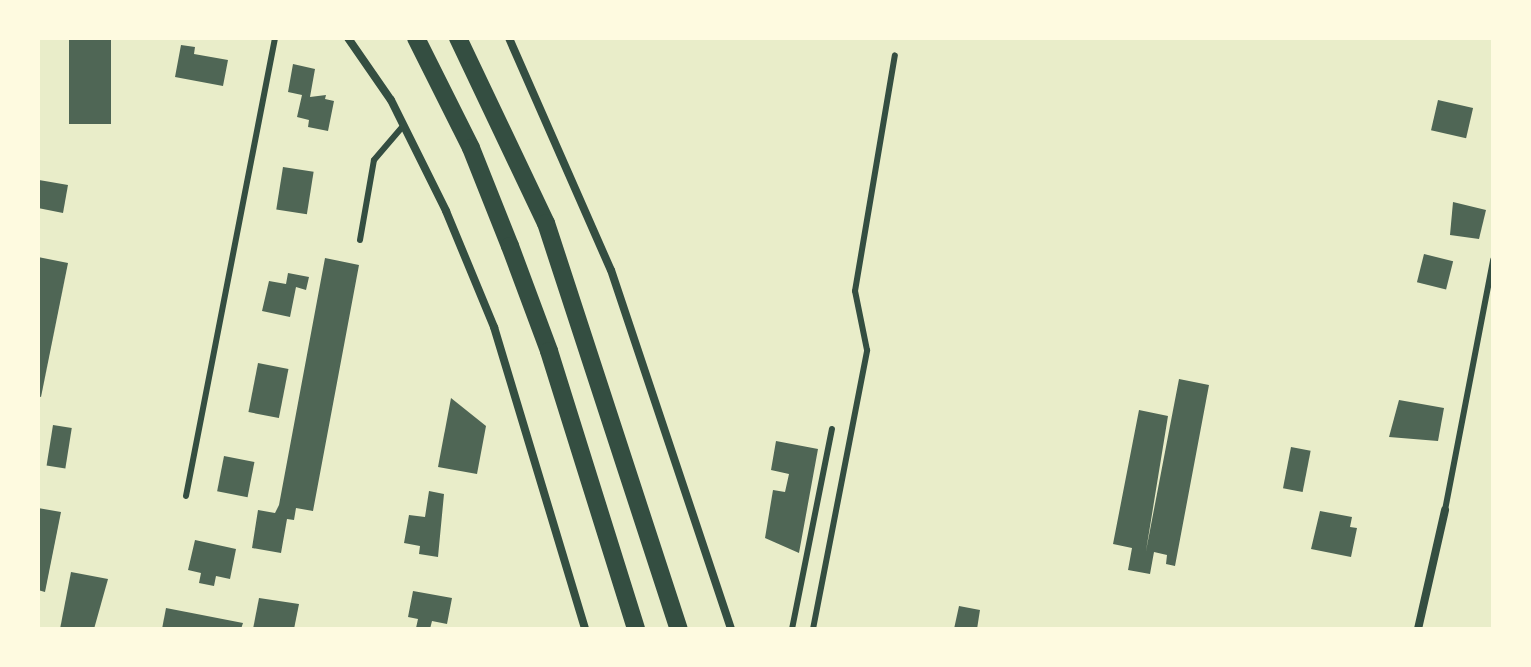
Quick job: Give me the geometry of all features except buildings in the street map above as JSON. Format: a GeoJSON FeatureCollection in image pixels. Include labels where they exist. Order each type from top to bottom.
{"type":"FeatureCollection","features":[{"type":"Feature","properties":{"kind":"main road"},"geometry":{"type":"LineString","coordinates":[[416,38],[471,148],[510,246],[549,351],[636,629]]}},
{"type":"Feature","properties":{"kind":"main road"},"geometry":{"type":"LineString","coordinates":[[458,38],[546,223],[679,629]]}},
{"type":"Feature","properties":{"kind":"street"},"geometry":{"type":"LineString","coordinates":[[348,38],[404,125],[494,327],[585,629]]}},
{"type":"Feature","properties":{"kind":"street"},"geometry":{"type":"LineString","coordinates":[[509,38],[611,270],[731,629]]}},
{"type":"Feature","properties":{"kind":"street"},"geometry":{"type":"LineString","coordinates":[[1418,629],[1445,510]]}},
{"type":"Feature","properties":{"kind":"lane"},"geometry":{"type":"LineString","coordinates":[[186,496],[275,38]]}},
{"type":"Feature","properties":{"kind":"lane"},"geometry":{"type":"LineString","coordinates":[[813,629],[867,350],[855,291],[895,55]]}},
{"type":"Feature","properties":{"kind":"lane"},"geometry":{"type":"LineString","coordinates":[[360,240],[374,160],[404,125]]}},
{"type":"Feature","properties":{"kind":"lane"},"geometry":{"type":"LineString","coordinates":[[1445,510],[1493,260]]}},
{"type":"Feature","properties":{"kind":"lane"},"geometry":{"type":"LineString","coordinates":[[792,629],[832,429]]}},
{"type":"Feature","properties":{"kind":"path"},"geometry":{"type":"LineString","coordinates":[[1493,199],[1493,214]]}}]}
